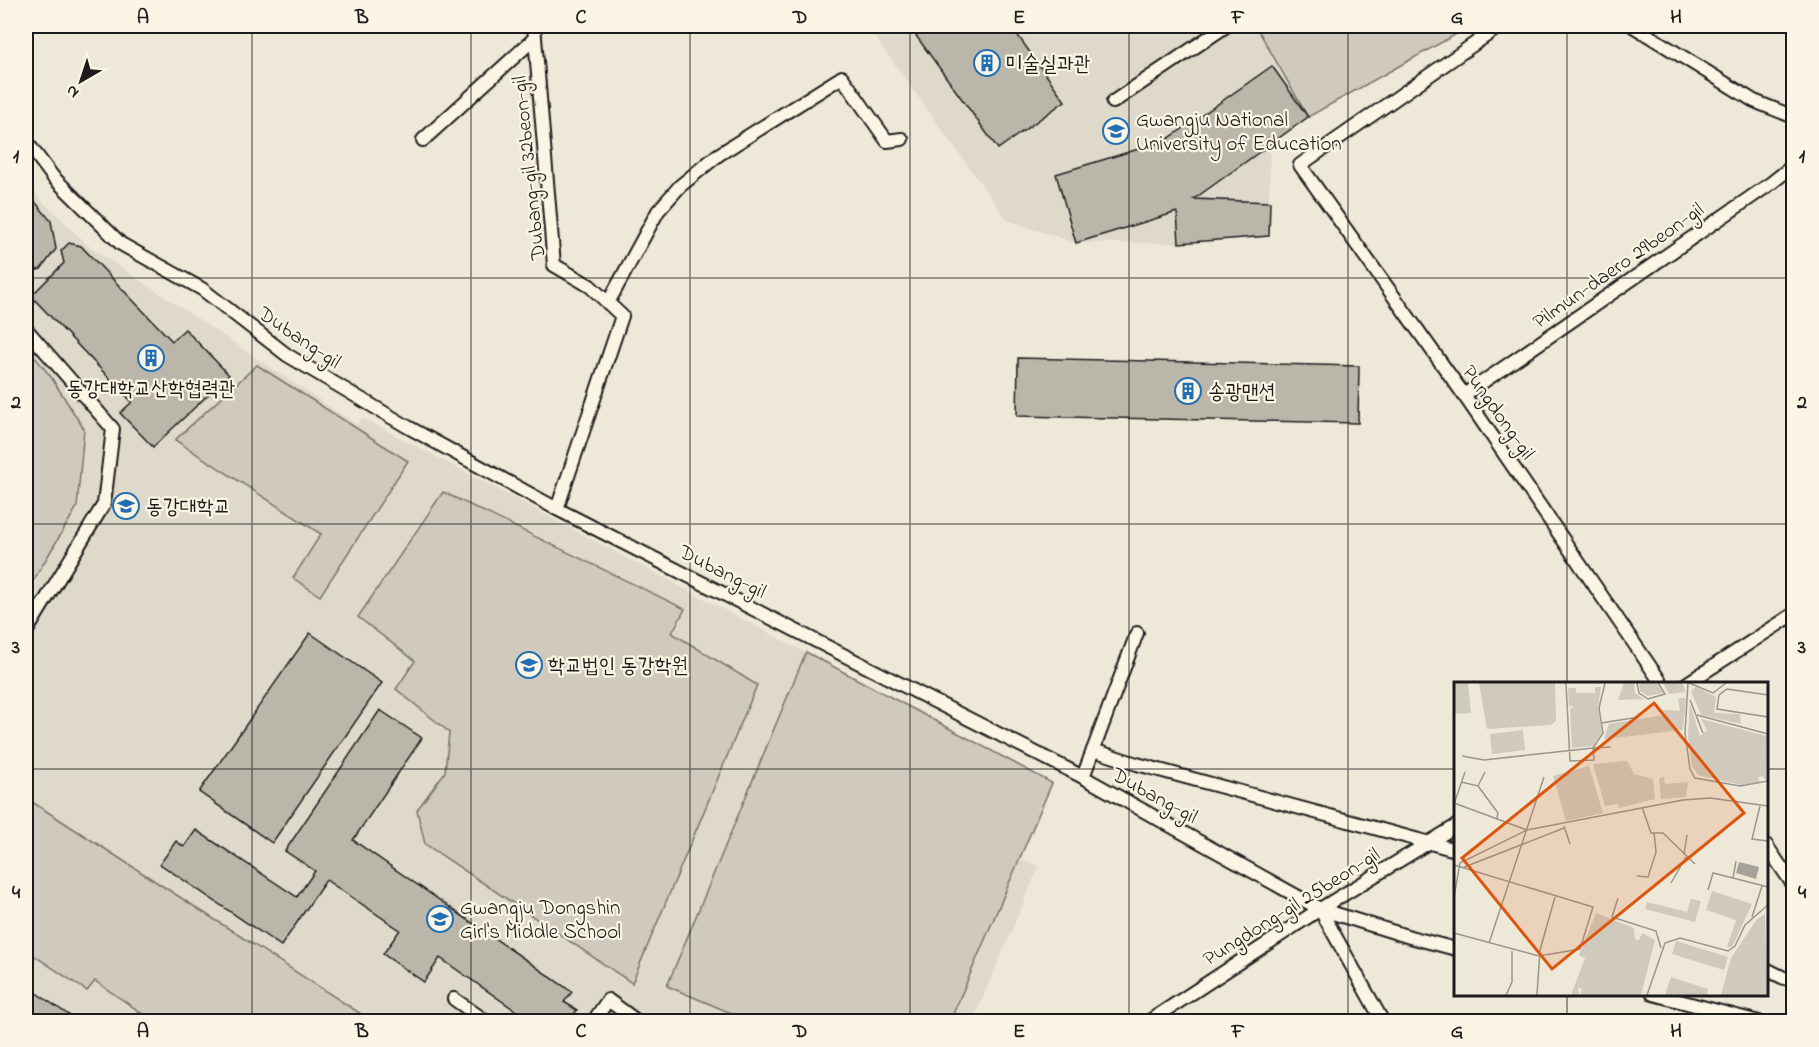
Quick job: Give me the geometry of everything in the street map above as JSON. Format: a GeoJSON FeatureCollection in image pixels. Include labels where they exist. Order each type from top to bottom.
{"type":"FeatureCollection","features":[{"type":"Feature","properties":{"kind":"lane"},"geometry":{"type":"LineString","coordinates":[[1113,102],[1226,26]]}},
{"type":"Feature","properties":{"kind":"lane","name":"Pungdong-gil"},"geometry":{"type":"LineString","coordinates":[[1500,26],[1300,165],[1464,395],[1661,682]]}},
{"type":"Feature","properties":{"kind":"lane"},"geometry":{"type":"LineString","coordinates":[[1633,26],[1754,101],[1794,117]]}},
{"type":"Feature","properties":{"kind":"lane","name":"Dubang-gil 32beon-gil"},"geometry":{"type":"LineString","coordinates":[[423,140],[535,32]]}},
{"type":"Feature","properties":{"kind":"lane","name":"Dubang-gil 32beon-gil"},"geometry":{"type":"LineString","coordinates":[[535,32],[554,265],[590,285],[622,316],[557,509]]}},
{"type":"Feature","properties":{"kind":"lane"},"geometry":{"type":"LineString","coordinates":[[608,303],[658,211],[680,186],[718,156],[842,77],[887,141],[902,139]]}},
{"type":"Feature","properties":{"kind":"lane","name":"Dubang-gil"},"geometry":{"type":"LineString","coordinates":[[26,141],[53,177],[121,244],[202,290],[287,355],[408,427],[557,509],[1083,777],[1320,909],[1454,948]]}},
{"type":"Feature","properties":{"kind":"lane","name":"Pilmun-daero 29beon-gil"},"geometry":{"type":"LineString","coordinates":[[1464,395],[1770,184],[1794,165]]}},
{"type":"Feature","properties":{"kind":"lane"},"geometry":{"type":"LineString","coordinates":[[26,329],[112,429],[104,504],[26,632]]}},
{"type":"Feature","properties":{"kind":"lane"},"geometry":{"type":"LineString","coordinates":[[1689,682],[1794,614]]}},
{"type":"Feature","properties":{"kind":"lane"},"geometry":{"type":"LineString","coordinates":[[1083,777],[1137,633]]}},
{"type":"Feature","properties":{"kind":"lane"},"geometry":{"type":"LineString","coordinates":[[1093,750],[1137,764],[1454,849]]}},
{"type":"Feature","properties":{"kind":"lane","name":"Pungdong-gil 25beon-gil"},"geometry":{"type":"LineString","coordinates":[[1148,1022],[1320,909],[1454,827]]}},
{"type":"Feature","properties":{"kind":"lane"},"geometry":{"type":"LineString","coordinates":[[1768,846],[1794,886]]}},
{"type":"Feature","properties":{"kind":"lane"},"geometry":{"type":"LineString","coordinates":[[1320,909],[1383,1022]]}},
{"type":"Feature","properties":{"kind":"lane"},"geometry":{"type":"LineString","coordinates":[[1768,970],[1784,978],[1794,980]]}},
{"type":"Feature","properties":{"kind":"lane"},"geometry":{"type":"LineString","coordinates":[[1661,996],[1759,1022]]}},
{"type":"Feature","properties":{"kind":"lane"},"geometry":{"type":"LineString","coordinates":[[454,999],[487,1022]]}},
{"type":"Feature","properties":{"kind":"lane"},"geometry":{"type":"LineString","coordinates":[[593,1022],[608,1000],[638,1022]]}},
{"type":"Feature","properties":{"kind":"shaded area","name":"Gwangju National University of Education"},"geometry":{"type":"Polygon","coordinates":[[[867,26],[1468,26],[1308,117],[1270,144],[1269,236],[1179,243],[1076,243],[1007,220],[867,26]]]}},
{"type":"Feature","properties":{"kind":"shaded area"},"geometry":{"type":"Polygon","coordinates":[[[1256,26],[1471,26],[1308,117],[1256,26]]]}},
{"type":"Feature","properties":{"kind":"shaded area","name":"학교법인 동강학원"},"geometry":{"type":"Polygon","coordinates":[[[26,178],[41,200],[90,247],[357,425],[363,418],[1052,783],[1021,859],[1039,866],[973,1021],[26,1021],[26,178]]]}},
{"type":"Feature","properties":{"kind":"shaded area"},"geometry":{"type":"Polygon","coordinates":[[[26,346],[51,377],[84,429],[77,507],[26,593],[26,346]]]}},
{"type":"Feature","properties":{"kind":"shaded area"},"geometry":{"type":"Polygon","coordinates":[[[257,365],[408,461],[320,596],[293,578],[321,534],[175,440],[257,365]]]}},
{"type":"Feature","properties":{"kind":"shaded area"},"geometry":{"type":"Polygon","coordinates":[[[443,492],[685,609],[672,633],[757,685],[632,983],[425,844],[417,810],[445,772],[449,732],[396,689],[415,661],[358,617],[443,492]]]}},
{"type":"Feature","properties":{"kind":"shaded area"},"geometry":{"type":"Polygon","coordinates":[[[806,652],[1052,783],[950,1021],[750,1021],[667,986],[806,652]]]}},
{"type":"Feature","properties":{"kind":"shaded area"},"geometry":{"type":"Polygon","coordinates":[[[26,798],[372,1021],[153,1021],[95,981],[87,991],[26,950],[26,798]]]}},
{"type":"Feature","properties":{"kind":"building","name":"미술실과관"},"geometry":{"type":"Polygon","coordinates":[[[909,26],[1011,26],[1065,101],[998,149],[909,26]]]}},
{"type":"Feature","properties":{"kind":"building"},"geometry":{"type":"Polygon","coordinates":[[[1272,66],[1308,117],[1194,199],[1270,202],[1269,236],[1179,243],[1177,212],[1076,243],[1056,174],[1165,141],[1272,66]]]}},
{"type":"Feature","properties":{"kind":"building"},"geometry":{"type":"Polygon","coordinates":[[[26,191],[51,221],[56,249],[41,269],[26,273],[26,191]]]}},
{"type":"Feature","properties":{"kind":"building","name":"동강대학교산학협력관"},"geometry":{"type":"Polygon","coordinates":[[[69,243],[81,246],[172,341],[185,329],[229,375],[153,447],[120,413],[132,402],[31,296],[64,263],[61,251],[69,243]]]}},
{"type":"Feature","properties":{"kind":"building","name":"송광맨션"},"geometry":{"type":"Polygon","coordinates":[[[1018,358],[1359,366],[1358,423],[1017,416],[1018,358]]]}},
{"type":"Feature","properties":{"kind":"building"},"geometry":{"type":"Polygon","coordinates":[[[310,633],[382,683],[272,843],[199,792],[310,633]]]}},
{"type":"Feature","properties":{"kind":"building"},"geometry":{"type":"Polygon","coordinates":[[[380,710],[422,738],[353,840],[572,992],[564,1002],[577,1010],[569,1022],[532,1022],[440,958],[424,982],[383,954],[400,930],[326,880],[281,946],[160,864],[176,841],[184,847],[196,830],[297,897],[315,871],[285,851],[380,710]]]}},
{"type":"Feature","properties":{"kind":"building"},"geometry":{"type":"Polygon","coordinates":[[[26,986],[79,1022],[26,1022],[26,986]]]}},
{"type":"Feature","properties":{"kind":"place","name":"미술실과관"},"geometry":{"type":"Point","coordinates":[987,63]}},
{"type":"Feature","properties":{"kind":"place","name":"Gwangju National University of Education"},"geometry":{"type":"Point","coordinates":[1116,131]}},
{"type":"Feature","properties":{"kind":"place","name":"동강대학교산학협력관"},"geometry":{"type":"Point","coordinates":[151,358]}},
{"type":"Feature","properties":{"kind":"place","name":"송광맨션"},"geometry":{"type":"Point","coordinates":[1188,391]}},
{"type":"Feature","properties":{"kind":"place","name":"동강대학교"},"geometry":{"type":"Point","coordinates":[126,506]}},
{"type":"Feature","properties":{"kind":"place","name":"학교법인 동강학원"},"geometry":{"type":"Point","coordinates":[529,665]}},
{"type":"Feature","properties":{"kind":"place","name":"Gwangju Dongshin Girl's Middle School"},"geometry":{"type":"Point","coordinates":[440,919]}}]}
